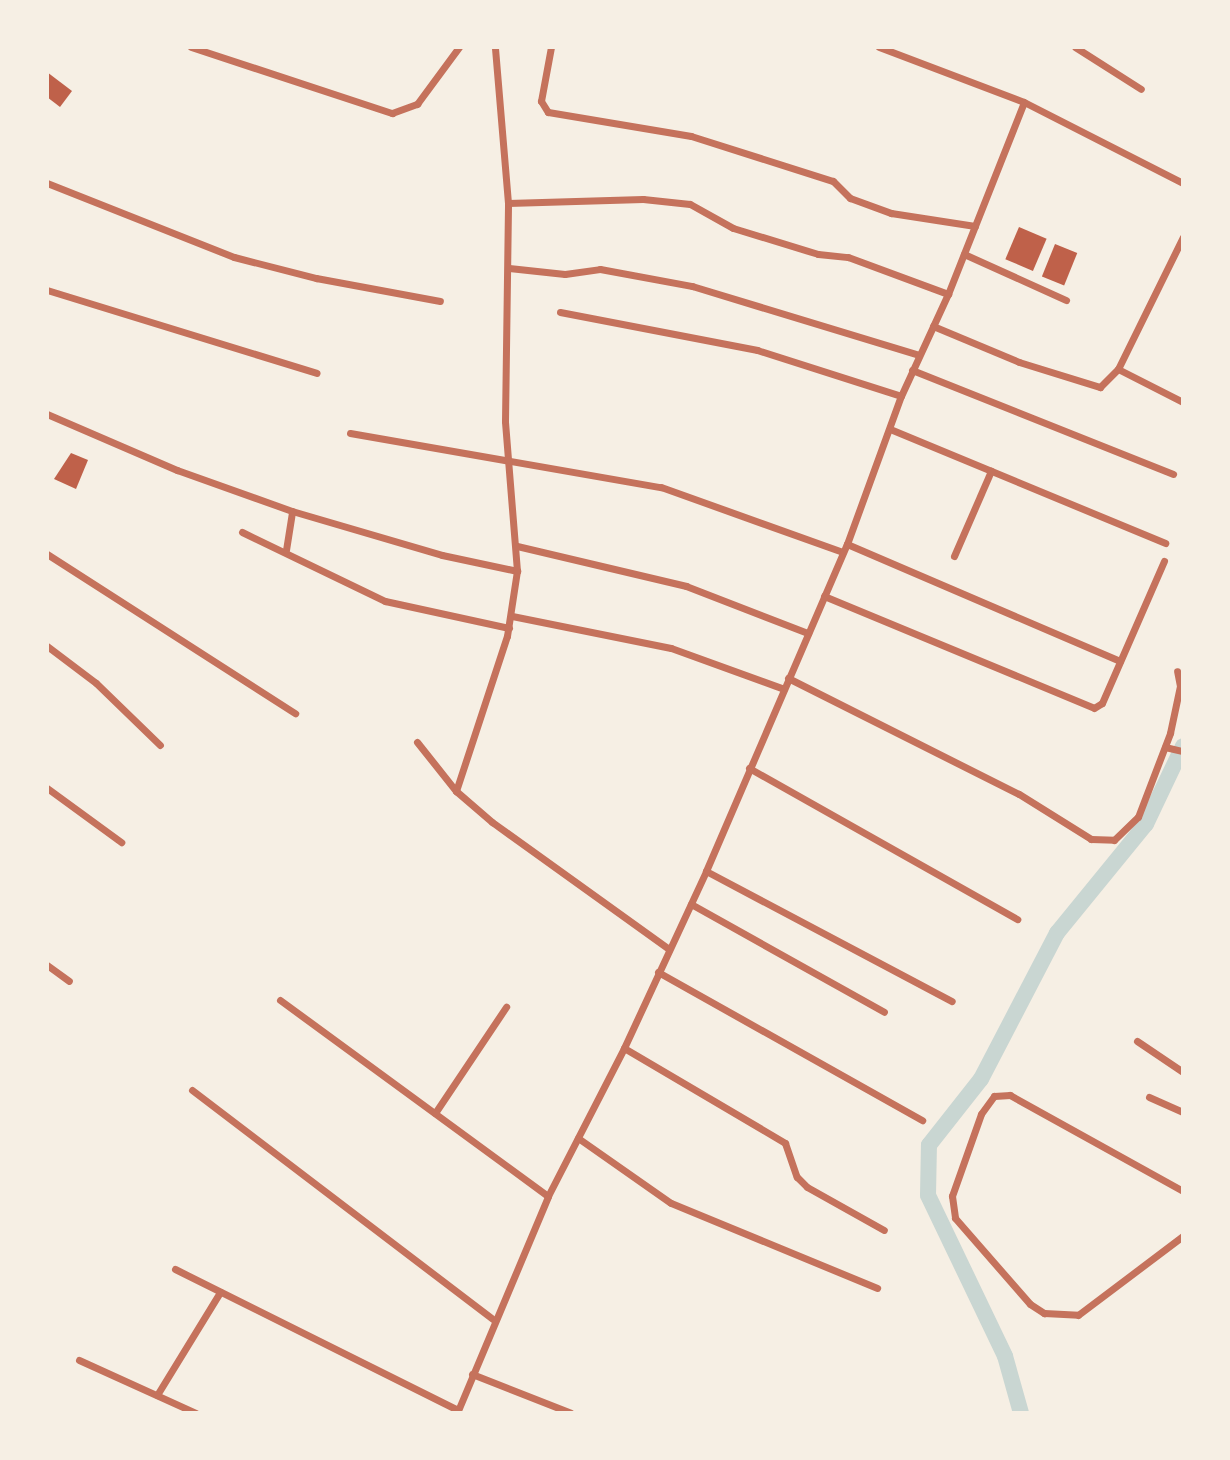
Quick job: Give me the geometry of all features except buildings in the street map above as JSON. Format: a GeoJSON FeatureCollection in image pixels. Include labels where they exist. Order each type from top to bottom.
{"type":"FeatureCollection","features":[{"type":"Feature","properties":{"kind":"street"},"geometry":{"type":"LineString","coordinates":[[191,47],[392,113],[418,104],[459,47]]}},
{"type":"Feature","properties":{"kind":"street"},"geometry":{"type":"LineString","coordinates":[[456,791],[509,628],[517,571],[505,421],[508,202],[495,47]]}},
{"type":"Feature","properties":{"kind":"street"},"geometry":{"type":"LineString","coordinates":[[551,47],[541,101],[548,112],[691,136],[833,181],[850,198],[891,213],[975,226]]}},
{"type":"Feature","properties":{"kind":"street"},"geometry":{"type":"LineString","coordinates":[[879,47],[1024,102],[1183,183]]}},
{"type":"Feature","properties":{"kind":"street"},"geometry":{"type":"LineString","coordinates":[[1075,47],[1141,89]]}},
{"type":"Feature","properties":{"kind":"street"},"geometry":{"type":"LineString","coordinates":[[175,1269],[458,1412],[493,1319],[548,1196],[624,1048],[691,904],[844,552],[901,396],[948,294],[1024,102]]}},
{"type":"Feature","properties":{"kind":"street"},"geometry":{"type":"LineString","coordinates":[[47,183],[234,257],[316,278],[440,301]]}},
{"type":"Feature","properties":{"kind":"street"},"geometry":{"type":"LineString","coordinates":[[508,202],[643,199],[690,204],[733,228],[818,254],[848,257],[948,294]]}},
{"type":"Feature","properties":{"kind":"street"},"geometry":{"type":"LineString","coordinates":[[933,326],[1075,381],[1100,387],[1118,369],[1183,237]]}},
{"type":"Feature","properties":{"kind":"street"},"geometry":{"type":"LineString","coordinates":[[964,254],[1066,300]]}},
{"type":"Feature","properties":{"kind":"street"},"geometry":{"type":"LineString","coordinates":[[509,268],[565,274],[610,270],[692,286],[919,355]]}},
{"type":"Feature","properties":{"kind":"street"},"geometry":{"type":"LineString","coordinates":[[47,290],[316,373]]}},
{"type":"Feature","properties":{"kind":"street"},"geometry":{"type":"LineString","coordinates":[[560,312],[757,349],[901,396]]}},
{"type":"Feature","properties":{"kind":"street"},"geometry":{"type":"LineString","coordinates":[[1118,369],[1183,402]]}},
{"type":"Feature","properties":{"kind":"street"},"geometry":{"type":"LineString","coordinates":[[912,370],[1173,474]]}},
{"type":"Feature","properties":{"kind":"street"},"geometry":{"type":"LineString","coordinates":[[47,414],[177,470],[292,511],[442,555],[517,571]]}},
{"type":"Feature","properties":{"kind":"street"},"geometry":{"type":"LineString","coordinates":[[890,429],[1165,543]]}},
{"type":"Feature","properties":{"kind":"street"},"geometry":{"type":"LineString","coordinates":[[350,433],[661,487],[844,552]]}},
{"type":"Feature","properties":{"kind":"street"},"geometry":{"type":"LineString","coordinates":[[954,556],[991,471]]}},
{"type":"Feature","properties":{"kind":"street"},"geometry":{"type":"LineString","coordinates":[[286,550],[292,511]]}},
{"type":"Feature","properties":{"kind":"street"},"geometry":{"type":"LineString","coordinates":[[242,532],[286,550],[385,601],[509,628]]}},
{"type":"Feature","properties":{"kind":"street"},"geometry":{"type":"LineString","coordinates":[[847,544],[1121,661]]}},
{"type":"Feature","properties":{"kind":"street"},"geometry":{"type":"LineString","coordinates":[[517,546],[686,586],[808,633]]}},
{"type":"Feature","properties":{"kind":"street"},"geometry":{"type":"LineString","coordinates":[[47,554],[295,713]]}},
{"type":"Feature","properties":{"kind":"street"},"geometry":{"type":"LineString","coordinates":[[824,596],[1094,708],[1102,703],[1164,561]]}},
{"type":"Feature","properties":{"kind":"street"},"geometry":{"type":"LineString","coordinates":[[512,616],[671,648],[783,689]]}},
{"type":"Feature","properties":{"kind":"street"},"geometry":{"type":"LineString","coordinates":[[47,646],[96,683],[160,745]]}},
{"type":"Feature","properties":{"kind":"street"},"geometry":{"type":"LineString","coordinates":[[788,678],[1018,794],[1091,839],[1114,840],[1138,817],[1165,747],[1180,686],[1177,671]]}},
{"type":"Feature","properties":{"kind":"street"},"geometry":{"type":"LineString","coordinates":[[417,742],[456,791],[492,822],[668,949]]}},
{"type":"Feature","properties":{"kind":"street"},"geometry":{"type":"LineString","coordinates":[[1165,747],[1183,751]]}},
{"type":"Feature","properties":{"kind":"street"},"geometry":{"type":"LineString","coordinates":[[749,768],[1017,919]]}},
{"type":"Feature","properties":{"kind":"street"},"geometry":{"type":"LineString","coordinates":[[47,788],[121,842]]}},
{"type":"Feature","properties":{"kind":"street"},"geometry":{"type":"LineString","coordinates":[[706,871],[952,1001]]}},
{"type":"Feature","properties":{"kind":"street"},"geometry":{"type":"LineString","coordinates":[[691,904],[884,1013]]}},
{"type":"Feature","properties":{"kind":"street"},"geometry":{"type":"LineString","coordinates":[[47,965],[69,981]]}},
{"type":"Feature","properties":{"kind":"street"},"geometry":{"type":"LineString","coordinates":[[658,972],[922,1120]]}},
{"type":"Feature","properties":{"kind":"street"},"geometry":{"type":"LineString","coordinates":[[281,1000],[548,1196]]}},
{"type":"Feature","properties":{"kind":"street"},"geometry":{"type":"LineString","coordinates":[[435,1113],[506,1007]]}},
{"type":"Feature","properties":{"kind":"street"},"geometry":{"type":"LineString","coordinates":[[1137,1041],[1183,1072]]}},
{"type":"Feature","properties":{"kind":"street"},"geometry":{"type":"LineString","coordinates":[[624,1048],[785,1143],[797,1177],[807,1188],[884,1230]]}},
{"type":"Feature","properties":{"kind":"street"},"geometry":{"type":"LineString","coordinates":[[192,1090],[493,1319]]}},
{"type":"Feature","properties":{"kind":"street"},"geometry":{"type":"LineString","coordinates":[[1183,1191],[1010,1095],[994,1096],[981,1114],[953,1196],[955,1219],[1030,1304],[1044,1313],[1078,1315],[1183,1236]]}},
{"type":"Feature","properties":{"kind":"street"},"geometry":{"type":"LineString","coordinates":[[1149,1097],[1183,1112]]}},
{"type":"Feature","properties":{"kind":"street"},"geometry":{"type":"LineString","coordinates":[[578,1138],[671,1203],[877,1288]]}},
{"type":"Feature","properties":{"kind":"street"},"geometry":{"type":"LineString","coordinates":[[157,1395],[220,1292]]}},
{"type":"Feature","properties":{"kind":"street"},"geometry":{"type":"LineString","coordinates":[[79,1360],[196,1413]]}},
{"type":"Feature","properties":{"kind":"street"},"geometry":{"type":"LineString","coordinates":[[472,1374],[571,1413]]}},
{"type":"Feature","properties":{"kind":"waterway"},"geometry":{"type":"LineString","coordinates":[[1021,1413],[1005,1356],[928,1195],[929,1145],[981,1079],[1057,933],[1146,824],[1183,746]]}}]}
